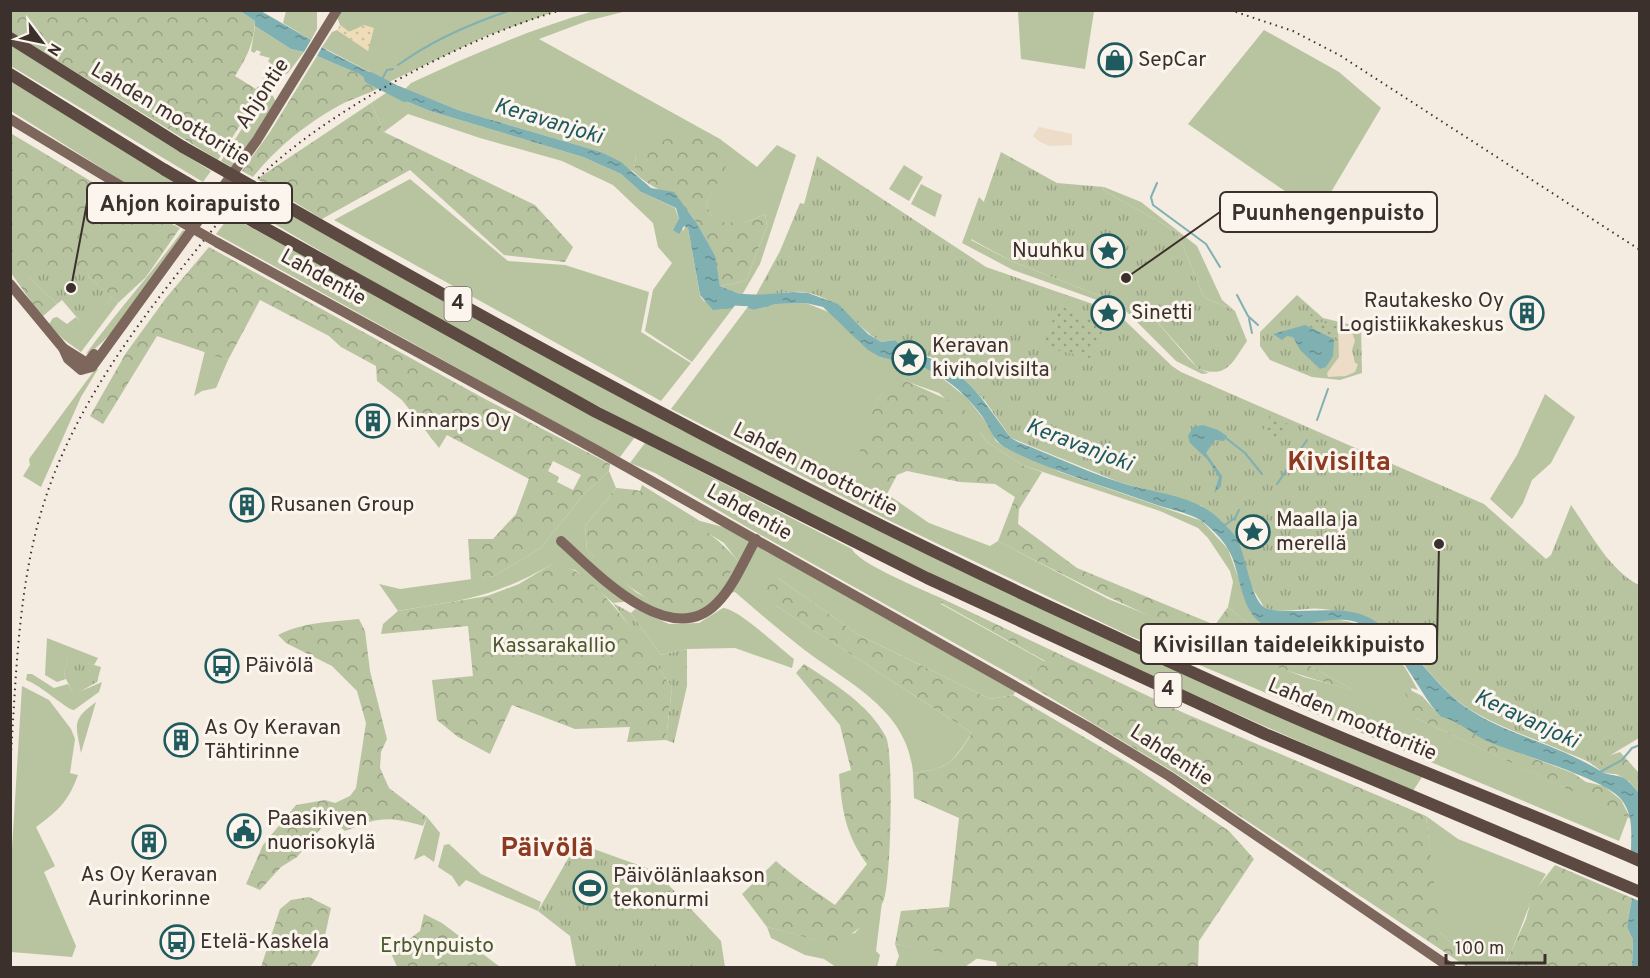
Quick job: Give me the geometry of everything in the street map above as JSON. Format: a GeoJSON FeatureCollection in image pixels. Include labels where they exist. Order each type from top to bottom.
{"type":"FeatureCollection","features":[{"type":"Feature","properties":{"kind":"highway","name":"Lahden moottoritie"},"geometry":{"type":"LineString","coordinates":[[10,38],[183,147],[478,316],[815,493],[1068,615],[1285,714],[1635,859]]}},
{"type":"Feature","properties":{"kind":"highway","name":"4"},"geometry":{"type":"LineString","coordinates":[[10,74],[165,170],[256,223],[650,440],[1069,645],[1265,734],[1634,889]]}},
{"type":"Feature","properties":{"kind":"main road","name":"Ahjontie"},"geometry":{"type":"LineString","coordinates":[[323,33],[332,10]]}},
{"type":"Feature","properties":{"kind":"main road","name":"Ahjontie"},"geometry":{"type":"LineString","coordinates":[[10,284],[63,348],[84,366],[125,319],[192,232],[306,64],[337,10]]}},
{"type":"Feature","properties":{"kind":"main road","name":"Lahdentie"},"geometry":{"type":"LineString","coordinates":[[10,119],[218,243],[600,452],[994,672],[1169,776],[1451,968]]}},
{"type":"Feature","properties":{"kind":"main road"},"geometry":{"type":"LineString","coordinates":[[561,541],[632,601],[651,611],[680,618],[706,613],[716,604],[725,594],[756,540]]}},
{"type":"Feature","properties":{"kind":"green space"},"geometry":{"type":"Polygon","coordinates":[[[10,11],[240,11],[255,21],[249,50],[235,76],[256,89],[258,86],[263,89],[218,160],[11,32],[10,11]]]}},
{"type":"Feature","properties":{"kind":"green space"},"geometry":{"type":"Polygon","coordinates":[[[286,11],[317,11],[317,29],[311,40],[283,23],[286,11]]]}},
{"type":"Feature","properties":{"kind":"green space"},"geometry":{"type":"Polygon","coordinates":[[[340,11],[556,11],[486,36],[389,82],[322,47],[332,32],[337,30],[369,51],[354,30],[349,32],[340,25],[337,17],[340,11]]]}},
{"type":"Feature","properties":{"kind":"green space"},"geometry":{"type":"Polygon","coordinates":[[[594,11],[627,11],[587,21],[539,39],[720,139],[757,167],[777,145],[796,155],[760,264],[742,295],[720,286],[746,281],[767,226],[765,214],[745,223],[715,223],[706,205],[725,166],[636,155],[634,172],[601,152],[458,110],[405,89],[411,83],[501,43],[594,11]]]}},
{"type":"Feature","properties":{"kind":"green space"},"geometry":{"type":"Polygon","coordinates":[[[1018,11],[1094,11],[1085,69],[1021,59],[1018,11]]]}},
{"type":"Feature","properties":{"kind":"green space"},"geometry":{"type":"Polygon","coordinates":[[[255,26],[291,49],[304,52],[288,73],[267,84],[261,82],[272,65],[268,61],[270,58],[259,55],[261,52],[257,50],[254,53],[251,51],[255,26]]]}},
{"type":"Feature","properties":{"kind":"green space"},"geometry":{"type":"Polygon","coordinates":[[[1264,30],[1339,72],[1381,108],[1318,214],[1188,124],[1264,30]]]}},
{"type":"Feature","properties":{"kind":"green space"},"geometry":{"type":"Polygon","coordinates":[[[10,44],[211,171],[203,182],[11,66],[10,44]]]}},
{"type":"Feature","properties":{"kind":"green space"},"geometry":{"type":"Polygon","coordinates":[[[317,56],[359,74],[379,88],[345,103],[316,120],[282,146],[253,177],[242,171],[270,132],[317,56]]]}},
{"type":"Feature","properties":{"kind":"green space"},"geometry":{"type":"Polygon","coordinates":[[[10,81],[196,194],[185,220],[11,111],[10,81]]]}},
{"type":"Feature","properties":{"kind":"green space"},"geometry":{"type":"Polygon","coordinates":[[[265,93],[273,96],[276,102],[233,168],[221,161],[265,93]]]}},
{"type":"Feature","properties":{"kind":"green space"},"geometry":{"type":"Polygon","coordinates":[[[386,93],[430,111],[583,157],[621,174],[641,192],[675,208],[683,231],[686,225],[688,228],[700,296],[704,301],[733,308],[692,362],[645,331],[653,290],[672,263],[658,247],[653,223],[613,185],[562,161],[480,138],[408,114],[384,132],[371,103],[386,93]]]}},
{"type":"Feature","properties":{"kind":"green space"},"geometry":{"type":"Polygon","coordinates":[[[371,103],[384,132],[535,205],[573,247],[565,262],[504,255],[410,170],[322,219],[257,179],[371,103]]]}},
{"type":"Feature","properties":{"kind":"green space"},"geometry":{"type":"Polygon","coordinates":[[[680,132],[720,139],[726,166],[706,205],[715,222],[745,223],[765,214],[767,226],[746,281],[720,286],[708,244],[691,215],[672,197],[634,172],[636,155],[680,132]]]}},
{"type":"Feature","properties":{"kind":"green space"},"geometry":{"type":"Polygon","coordinates":[[[12,134],[109,192],[180,228],[146,277],[118,303],[88,276],[29,277],[57,304],[42,317],[11,273],[12,134]]]}},
{"type":"Feature","properties":{"kind":"green space"},"geometry":{"type":"Polygon","coordinates":[[[1001,152],[1057,183],[1104,187],[1103,190],[1177,232],[1204,297],[1235,311],[1247,341],[1229,366],[1217,372],[1199,369],[1152,316],[1011,261],[971,239],[1001,152]]]}},
{"type":"Feature","properties":{"kind":"green space"},"geometry":{"type":"Polygon","coordinates":[[[817,156],[986,267],[1116,312],[1181,372],[1484,504],[1546,559],[1551,555],[1571,505],[1609,560],[1618,570],[1639,585],[1639,738],[1594,765],[1514,731],[1466,707],[1442,687],[1395,635],[1372,620],[1323,609],[1278,611],[1264,607],[1202,506],[1119,482],[1011,438],[985,401],[946,364],[931,357],[911,353],[895,340],[881,342],[839,307],[820,296],[802,292],[756,295],[780,251],[800,203],[804,204],[817,156]]]}},
{"type":"Feature","properties":{"kind":"green space"},"geometry":{"type":"Polygon","coordinates":[[[904,165],[923,177],[909,201],[889,189],[904,165]]]}},
{"type":"Feature","properties":{"kind":"green space"},"geometry":{"type":"Polygon","coordinates":[[[410,179],[508,261],[565,265],[649,292],[641,332],[691,363],[661,401],[334,220],[410,179]]]}},
{"type":"Feature","properties":{"kind":"green space"},"geometry":{"type":"Polygon","coordinates":[[[921,184],[942,195],[935,217],[911,204],[921,184]]]}},
{"type":"Feature","properties":{"kind":"green space"},"geometry":{"type":"Polygon","coordinates":[[[1104,187],[1141,202],[1197,246],[1222,300],[1235,311],[1204,297],[1177,232],[1103,190],[1104,187]]]}},
{"type":"Feature","properties":{"kind":"green space"},"geometry":{"type":"Polygon","coordinates":[[[979,197],[985,203],[971,240],[1011,261],[1152,316],[1199,369],[1209,373],[1202,374],[1176,361],[1125,310],[1013,270],[962,243],[979,197]]]}},
{"type":"Feature","properties":{"kind":"green space"},"geometry":{"type":"Polygon","coordinates":[[[262,199],[484,324],[679,429],[1422,777],[1413,791],[1265,726],[970,592],[679,449],[394,294],[255,212],[262,199]]]}},
{"type":"Feature","properties":{"kind":"green space"},"geometry":{"type":"Polygon","coordinates":[[[230,216],[635,437],[620,457],[594,444],[216,234],[230,216]]]}},
{"type":"Feature","properties":{"kind":"green space"},"geometry":{"type":"Polygon","coordinates":[[[183,230],[188,233],[138,300],[108,336],[86,354],[159,261],[183,230]]]}},
{"type":"Feature","properties":{"kind":"green space"},"geometry":{"type":"Polygon","coordinates":[[[209,247],[485,399],[610,464],[609,471],[585,493],[541,548],[494,576],[471,580],[468,539],[493,539],[516,514],[529,479],[447,435],[439,448],[402,400],[377,381],[376,366],[341,347],[329,336],[260,300],[228,360],[157,336],[103,424],[90,416],[126,353],[166,298],[209,247]],[[553,461],[548,471],[559,477],[557,482],[573,490],[581,475],[553,461]]]}},
{"type":"Feature","properties":{"kind":"green space"},"geometry":{"type":"Polygon","coordinates":[[[41,263],[88,276],[112,297],[85,327],[62,300],[57,304],[29,277],[41,263]]]}},
{"type":"Feature","properties":{"kind":"green space"},"geometry":{"type":"Polygon","coordinates":[[[1297,295],[1323,318],[1361,327],[1362,373],[1340,380],[1312,377],[1270,360],[1260,346],[1260,332],[1297,295]]]}},
{"type":"Feature","properties":{"kind":"green space"},"geometry":{"type":"Polygon","coordinates":[[[112,297],[118,303],[81,352],[63,339],[49,324],[53,318],[57,317],[67,324],[76,317],[85,326],[112,297]]]}},
{"type":"Feature","properties":{"kind":"green space"},"geometry":{"type":"Polygon","coordinates":[[[806,303],[831,313],[880,357],[932,370],[967,398],[990,427],[996,441],[1004,447],[1060,472],[1202,521],[1228,549],[1251,613],[1272,627],[1323,620],[1341,620],[1356,623],[1370,630],[1392,649],[1418,690],[1411,688],[1416,718],[1628,817],[1619,841],[1128,635],[888,520],[671,409],[747,308],[754,310],[776,304],[806,303]],[[897,378],[876,401],[887,494],[929,523],[990,546],[998,541],[1108,599],[1304,677],[1353,690],[1307,664],[1305,649],[1318,627],[1298,633],[1265,638],[1228,607],[1233,582],[1230,571],[1208,538],[1198,528],[1160,511],[1022,465],[987,442],[981,433],[939,393],[897,378]]]}},
{"type":"Feature","properties":{"kind":"green space"},"geometry":{"type":"Polygon","coordinates":[[[1058,305],[1105,326],[1090,358],[1043,347],[1058,305]]]}},
{"type":"Feature","properties":{"kind":"green space"},"geometry":{"type":"Polygon","coordinates":[[[1312,313],[1321,322],[1338,327],[1339,339],[1305,325],[1312,313]]]}},
{"type":"Feature","properties":{"kind":"green space"},"geometry":{"type":"Polygon","coordinates":[[[205,351],[228,360],[216,388],[202,391],[194,396],[205,351]]]}},
{"type":"Feature","properties":{"kind":"green space"},"geometry":{"type":"Polygon","coordinates":[[[96,368],[98,369],[81,397],[41,487],[23,476],[30,465],[29,459],[96,368]]]}},
{"type":"Feature","properties":{"kind":"green space"},"geometry":{"type":"Polygon","coordinates":[[[897,377],[962,406],[987,442],[1022,465],[1042,472],[1019,509],[1018,524],[1077,568],[1215,625],[1228,607],[1265,638],[1298,633],[1319,626],[1305,649],[1307,664],[1355,691],[1309,678],[1218,645],[1128,606],[998,541],[1015,497],[995,484],[960,482],[907,471],[897,475],[887,494],[856,463],[876,401],[897,377]]]}},
{"type":"Feature","properties":{"kind":"green space"},"geometry":{"type":"Polygon","coordinates":[[[1545,394],[1575,417],[1551,463],[1532,480],[1523,503],[1512,519],[1490,499],[1517,455],[1545,394]]]}},
{"type":"Feature","properties":{"kind":"green space"},"geometry":{"type":"Polygon","coordinates":[[[1270,415],[1288,424],[1279,441],[1262,433],[1270,415]]]}},
{"type":"Feature","properties":{"kind":"green space"},"geometry":{"type":"Polygon","coordinates":[[[645,443],[852,549],[866,562],[879,569],[943,599],[941,604],[1069,675],[1437,915],[1426,816],[1458,839],[1546,874],[1534,895],[1506,962],[1511,967],[1476,967],[1440,932],[1034,674],[1026,683],[752,530],[655,473],[630,463],[645,443]]]}},
{"type":"Feature","properties":{"kind":"green space"},"geometry":{"type":"Polygon","coordinates":[[[609,471],[616,488],[585,526],[587,551],[637,593],[660,604],[737,560],[724,543],[640,491],[642,485],[700,521],[727,528],[1016,691],[1013,695],[990,699],[859,635],[778,578],[775,605],[972,733],[949,762],[935,769],[913,773],[909,751],[900,731],[887,714],[872,699],[802,648],[735,592],[725,594],[716,604],[680,618],[632,601],[613,603],[575,570],[552,564],[495,591],[398,611],[379,584],[400,589],[494,576],[541,548],[585,493],[609,471]]]}},
{"type":"Feature","properties":{"kind":"green space"},"geometry":{"type":"Polygon","coordinates":[[[616,488],[640,491],[678,511],[706,531],[737,560],[722,586],[706,604],[686,610],[670,608],[655,602],[624,583],[587,551],[585,526],[616,488]]]}},
{"type":"Feature","properties":{"kind":"green space","name":"Kassarakallio"},"geometry":{"type":"Polygon","coordinates":[[[552,564],[569,568],[586,578],[603,594],[620,613],[672,687],[666,740],[627,742],[630,727],[575,729],[512,705],[490,754],[458,737],[437,720],[432,680],[473,676],[468,626],[381,634],[383,624],[398,611],[487,596],[519,584],[552,564]]]}},
{"type":"Feature","properties":{"kind":"green space"},"geometry":{"type":"Polygon","coordinates":[[[778,578],[859,635],[990,699],[1013,695],[1133,766],[1229,831],[1254,859],[1199,941],[1198,967],[997,967],[996,962],[895,944],[901,911],[949,907],[959,818],[914,798],[913,773],[935,769],[948,763],[972,733],[775,605],[763,582],[778,578]]]}},
{"type":"Feature","properties":{"kind":"green space"},"geometry":{"type":"Polygon","coordinates":[[[943,599],[1184,713],[1426,816],[1440,932],[1476,967],[1467,967],[1172,771],[1026,683],[1045,661],[941,603],[943,599]]]}},
{"type":"Feature","properties":{"kind":"green space"},"geometry":{"type":"Polygon","coordinates":[[[613,603],[631,613],[661,655],[687,649],[687,686],[674,743],[666,740],[672,687],[613,603]]]}},
{"type":"Feature","properties":{"kind":"green space"},"geometry":{"type":"Polygon","coordinates":[[[723,608],[748,621],[794,659],[792,668],[735,648],[687,649],[661,655],[631,613],[635,609],[669,624],[699,623],[723,608]]]}},
{"type":"Feature","properties":{"kind":"green space"},"geometry":{"type":"Polygon","coordinates":[[[359,619],[365,631],[370,671],[387,739],[381,752],[380,768],[389,788],[427,817],[423,826],[384,819],[345,831],[332,820],[322,827],[297,857],[281,867],[260,890],[246,884],[263,845],[296,805],[325,800],[335,803],[350,796],[356,788],[366,723],[357,691],[332,666],[286,643],[278,635],[307,625],[359,619]]]}},
{"type":"Feature","properties":{"kind":"green space"},"geometry":{"type":"Polygon","coordinates":[[[47,638],[98,658],[94,665],[68,658],[64,675],[66,679],[57,682],[45,675],[47,638]]]}},
{"type":"Feature","properties":{"kind":"green space"},"geometry":{"type":"Polygon","coordinates":[[[68,657],[101,667],[97,682],[74,695],[64,675],[68,657]]]}},
{"type":"Feature","properties":{"kind":"green space"},"geometry":{"type":"Polygon","coordinates":[[[804,664],[838,687],[870,714],[886,737],[888,748],[891,792],[886,891],[879,909],[868,921],[835,945],[767,927],[742,894],[776,861],[835,905],[867,864],[849,832],[843,810],[839,774],[851,770],[840,725],[796,673],[804,664]]]}},
{"type":"Feature","properties":{"kind":"green space"},"geometry":{"type":"Polygon","coordinates":[[[27,674],[32,674],[54,688],[68,684],[74,694],[102,682],[99,692],[74,710],[26,680],[27,674]]]}},
{"type":"Feature","properties":{"kind":"green space"},"geometry":{"type":"Polygon","coordinates":[[[22,686],[49,700],[71,729],[75,739],[70,773],[78,775],[62,805],[36,827],[55,866],[44,872],[76,946],[72,957],[11,952],[11,865],[22,686]]]}},
{"type":"Feature","properties":{"kind":"green space"},"geometry":{"type":"Polygon","coordinates":[[[1402,686],[1422,696],[1441,717],[1452,719],[1490,742],[1573,773],[1586,782],[1604,786],[1621,800],[1631,819],[1416,718],[1402,686]]]}},
{"type":"Feature","properties":{"kind":"green space"},"geometry":{"type":"Polygon","coordinates":[[[96,702],[81,753],[77,723],[82,713],[96,702]]]}},
{"type":"Feature","properties":{"kind":"green space"},"geometry":{"type":"Polygon","coordinates":[[[1620,752],[1639,773],[1639,793],[1629,781],[1616,774],[1604,773],[1589,762],[1620,752]]]}},
{"type":"Feature","properties":{"kind":"green space"},"geometry":{"type":"Polygon","coordinates":[[[427,817],[440,833],[434,862],[424,855],[414,860],[427,817]]]}},
{"type":"Feature","properties":{"kind":"green space"},"geometry":{"type":"Polygon","coordinates":[[[449,844],[481,874],[541,902],[538,911],[466,880],[459,887],[452,876],[438,867],[444,845],[449,844]]]}},
{"type":"Feature","properties":{"kind":"green space"},"geometry":{"type":"Polygon","coordinates":[[[580,844],[663,874],[663,879],[721,941],[725,967],[576,967],[570,936],[538,911],[573,850],[580,844]]]}},
{"type":"Feature","properties":{"kind":"green space"},"geometry":{"type":"Polygon","coordinates":[[[1555,865],[1632,898],[1627,927],[1633,940],[1632,967],[1511,968],[1506,963],[1526,919],[1533,893],[1555,865]]]}},
{"type":"Feature","properties":{"kind":"green space"},"geometry":{"type":"Polygon","coordinates":[[[309,897],[331,908],[324,939],[315,960],[310,967],[261,967],[280,909],[291,900],[309,897]]]}},
{"type":"Feature","properties":{"kind":"green space"},"geometry":{"type":"Polygon","coordinates":[[[882,902],[876,951],[880,955],[877,967],[836,967],[824,959],[805,955],[771,938],[767,927],[821,941],[855,933],[882,902]]]}},
{"type":"Feature","properties":{"kind":"green space","name":"Erbynpuisto"},"geometry":{"type":"Polygon","coordinates":[[[424,914],[442,923],[500,967],[397,967],[391,953],[420,931],[424,914]]]}},
{"type":"Feature","properties":{"kind":"green space"},"geometry":{"type":"Polygon","coordinates":[[[895,944],[979,957],[965,967],[895,967],[899,956],[895,944]]]}},
{"type":"Feature","properties":{"kind":"sand"},"geometry":{"type":"Polygon","coordinates":[[[340,25],[349,32],[364,25],[374,28],[368,51],[337,30],[340,25]]]}},
{"type":"Feature","properties":{"kind":"shaded area"},"geometry":{"type":"Polygon","coordinates":[[[1039,127],[1072,134],[1072,145],[1050,146],[1040,142],[1033,136],[1039,127]]]}},
{"type":"Feature","properties":{"kind":"shaded area"},"geometry":{"type":"Polygon","coordinates":[[[1338,329],[1352,332],[1355,341],[1352,350],[1355,363],[1358,364],[1355,372],[1346,376],[1328,377],[1327,373],[1339,357],[1338,329]]]}},
{"type":"Feature","properties":{"kind":"water"},"geometry":{"type":"Polygon","coordinates":[[[240,11],[261,11],[311,40],[304,52],[291,49],[255,26],[255,21],[240,11]]]}},
{"type":"Feature","properties":{"kind":"water"},"geometry":{"type":"Polygon","coordinates":[[[322,47],[389,82],[379,88],[359,74],[317,56],[322,47]]]}},
{"type":"Feature","properties":{"kind":"water"},"geometry":{"type":"Polygon","coordinates":[[[399,86],[458,110],[601,152],[621,162],[651,188],[674,192],[698,225],[715,256],[720,286],[742,295],[733,308],[713,310],[700,295],[688,228],[684,226],[679,234],[673,230],[679,219],[676,208],[641,192],[621,174],[583,157],[430,111],[386,93],[399,86]]]}},
{"type":"Feature","properties":{"kind":"water"},"geometry":{"type":"Polygon","coordinates":[[[808,293],[838,304],[868,334],[881,342],[895,340],[906,349],[899,362],[880,357],[868,350],[823,307],[806,303],[776,304],[754,310],[747,308],[756,295],[808,293]]]}},
{"type":"Feature","properties":{"kind":"water"},"geometry":{"type":"Polygon","coordinates":[[[1305,325],[1334,339],[1333,356],[1326,367],[1320,369],[1300,350],[1293,337],[1287,336],[1282,340],[1273,334],[1305,325]]]}},
{"type":"Feature","properties":{"kind":"water"},"geometry":{"type":"Polygon","coordinates":[[[911,353],[945,365],[958,374],[980,397],[1011,438],[1018,442],[1106,478],[1170,495],[1207,509],[1236,537],[1255,595],[1264,607],[1282,611],[1338,611],[1363,615],[1378,623],[1404,644],[1451,695],[1480,716],[1568,754],[1605,773],[1627,780],[1639,793],[1639,856],[1631,853],[1631,824],[1628,811],[1621,799],[1611,791],[1579,775],[1489,742],[1454,721],[1441,717],[1390,645],[1367,627],[1354,621],[1339,620],[1283,627],[1271,627],[1261,623],[1248,608],[1228,549],[1203,522],[1187,514],[1060,471],[1004,447],[994,437],[975,407],[958,389],[939,375],[906,362],[911,353]]]}},
{"type":"Feature","properties":{"kind":"water"},"geometry":{"type":"Polygon","coordinates":[[[1203,425],[1227,436],[1224,441],[1215,440],[1206,453],[1222,476],[1221,486],[1214,493],[1219,477],[1207,459],[1190,443],[1188,436],[1193,427],[1203,425]]]}},
{"type":"Feature","properties":{"kind":"water"},"geometry":{"type":"Polygon","coordinates":[[[1632,898],[1639,901],[1639,967],[1632,967],[1633,940],[1627,927],[1632,898]]]}},
{"type":"Feature","properties":{"kind":"waterway"},"geometry":{"type":"LineString","coordinates":[[398,65],[452,33],[511,10]]}},
{"type":"Feature","properties":{"kind":"waterway"},"geometry":{"type":"LineString","coordinates":[[381,81],[387,70],[393,69]]}},
{"type":"Feature","properties":{"kind":"waterway","name":"Keravanjoki"},"geometry":{"type":"LineString","coordinates":[[370,78],[405,96]]}},
{"type":"Feature","properties":{"kind":"waterway"},"geometry":{"type":"LineString","coordinates":[[1157,183],[1151,197],[1153,205],[1206,244],[1220,267]]}},
{"type":"Feature","properties":{"kind":"waterway"},"geometry":{"type":"LineString","coordinates":[[1237,295],[1248,316],[1258,325]]}},
{"type":"Feature","properties":{"kind":"waterway","name":"Keravanjoki"},"geometry":{"type":"LineString","coordinates":[[723,299],[766,301]]}},
{"type":"Feature","properties":{"kind":"waterway"},"geometry":{"type":"LineString","coordinates":[[1249,319],[1252,333]]}},
{"type":"Feature","properties":{"kind":"waterway"},"geometry":{"type":"LineString","coordinates":[[1317,420],[1328,389]]}},
{"type":"Feature","properties":{"kind":"waterway"},"geometry":{"type":"LineString","coordinates":[[1226,438],[1245,453],[1262,474]]}},
{"type":"Feature","properties":{"kind":"waterway"},"geometry":{"type":"LineString","coordinates":[[1277,484],[1307,440]]}},
{"type":"Feature","properties":{"kind":"waterway"},"geometry":{"type":"LineString","coordinates":[[1222,527],[1235,518],[1239,510]]}},
{"type":"Feature","properties":{"kind":"waterway"},"geometry":{"type":"LineString","coordinates":[[1598,773],[1622,760],[1632,748],[1640,745]]}},
{"type":"Feature","properties":{"kind":"railway"},"geometry":{"type":"LineString","coordinates":[[10,768],[22,609],[26,578],[40,516],[66,446],[83,413],[101,381],[143,319],[237,200],[258,178],[298,144],[368,97],[447,54],[526,21],[562,10]]}},
{"type":"Feature","properties":{"kind":"railway"},"geometry":{"type":"LineString","coordinates":[[1230,10],[1293,31],[1341,56],[1640,250]]}},
{"type":"Feature","properties":{"kind":"place","name":"SepCar"},"geometry":{"type":"Point","coordinates":[1115,60]}},
{"type":"Feature","properties":{"kind":"place","name":"Nuuhku"},"geometry":{"type":"Point","coordinates":[1108,251]}},
{"type":"Feature","properties":{"kind":"place","name":"Puunhengenpuisto"},"geometry":{"type":"Point","coordinates":[1126,278]}},
{"type":"Feature","properties":{"kind":"place","name":"Ahjon koirapuisto"},"geometry":{"type":"Point","coordinates":[71,288]}},
{"type":"Feature","properties":{"kind":"place","name":"Sinetti"},"geometry":{"type":"Point","coordinates":[1108,313]}},
{"type":"Feature","properties":{"kind":"place","name":"Rautakesko Oy Logistiikkakeskus"},"geometry":{"type":"Point","coordinates":[1527,313]}},
{"type":"Feature","properties":{"kind":"place","name":"Keravan kiviholvisilta"},"geometry":{"type":"Point","coordinates":[909,358]}},
{"type":"Feature","properties":{"kind":"place","name":"Kinnarps Oy"},"geometry":{"type":"Point","coordinates":[373,421]}},
{"type":"Feature","properties":{"kind":"place","name":"Rusanen Group"},"geometry":{"type":"Point","coordinates":[247,505]}},
{"type":"Feature","properties":{"kind":"place","name":"Maalla ja merellä"},"geometry":{"type":"Point","coordinates":[1253,532]}},
{"type":"Feature","properties":{"kind":"place","name":"Kivisillan taideleikkipuisto"},"geometry":{"type":"Point","coordinates":[1439,544]}},
{"type":"Feature","properties":{"kind":"place","name":"Päivölä"},"geometry":{"type":"Point","coordinates":[222,666]}},
{"type":"Feature","properties":{"kind":"place","name":"As Oy Keravan Tähtirinne"},"geometry":{"type":"Point","coordinates":[181,740]}},
{"type":"Feature","properties":{"kind":"place","name":"Paasikiven nuorisokylä"},"geometry":{"type":"Point","coordinates":[244,831]}},
{"type":"Feature","properties":{"kind":"place","name":"As Oy Keravan Aurinkorinne"},"geometry":{"type":"Point","coordinates":[149,842]}},
{"type":"Feature","properties":{"kind":"place","name":"Päivölänlaakson tekonurmi"},"geometry":{"type":"Point","coordinates":[590,888]}},
{"type":"Feature","properties":{"kind":"place","name":"Etelä-Kaskela"},"geometry":{"type":"Point","coordinates":[177,942]}},
{"type":"Feature","properties":{"kind":"district","name":"Kivisilta"},"geometry":{"type":"Point","coordinates":[1339,463]}},
{"type":"Feature","properties":{"kind":"district","name":"Päivölä"},"geometry":{"type":"Point","coordinates":[547,849]}}]}
